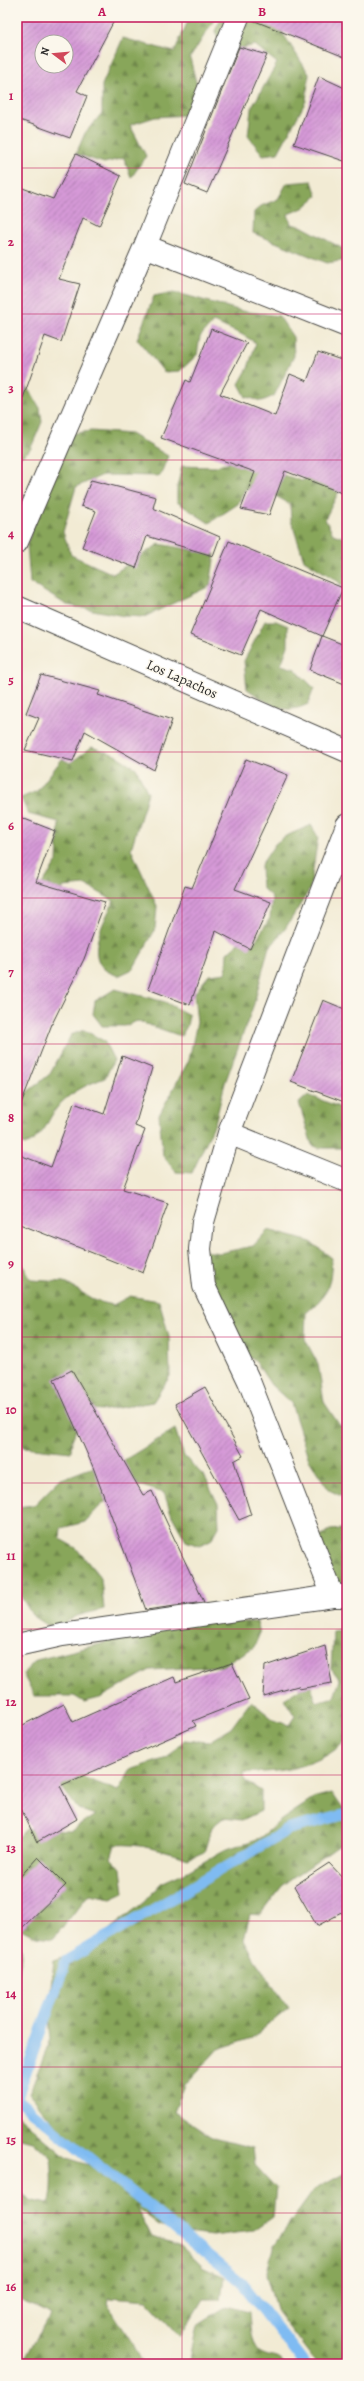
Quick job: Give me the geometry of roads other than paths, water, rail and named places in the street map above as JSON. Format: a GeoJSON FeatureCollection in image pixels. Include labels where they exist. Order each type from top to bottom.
{"type":"FeatureCollection","features":[{"type":"Feature","properties":{"kind":"street"},"geometry":{"type":"LineString","coordinates":[[17,542],[145,246],[238,17]]}},
{"type":"Feature","properties":{"kind":"street"},"geometry":{"type":"LineString","coordinates":[[145,246],[347,326]]}},
{"type":"Feature","properties":{"kind":"street","name":"Los Lapachos"},"geometry":{"type":"LineString","coordinates":[[17,607],[347,751]]}},
{"type":"Feature","properties":{"kind":"street"},"geometry":{"type":"LineString","coordinates":[[17,1645],[62,1635],[340,1596],[249,1381],[204,1286],[200,1249],[203,1222],[229,1134],[347,825]]}},
{"type":"Feature","properties":{"kind":"street"},"geometry":{"type":"LineString","coordinates":[[229,1134],[347,1181]]}},
{"type":"Feature","properties":{"kind":"waterway"},"geometry":{"type":"LineString","coordinates":[[17,2097],[66,1961],[289,1829],[347,1814]]}},
{"type":"Feature","properties":{"kind":"waterway"},"geometry":{"type":"LineString","coordinates":[[17,2099],[242,2283],[305,2364]]}}]}
